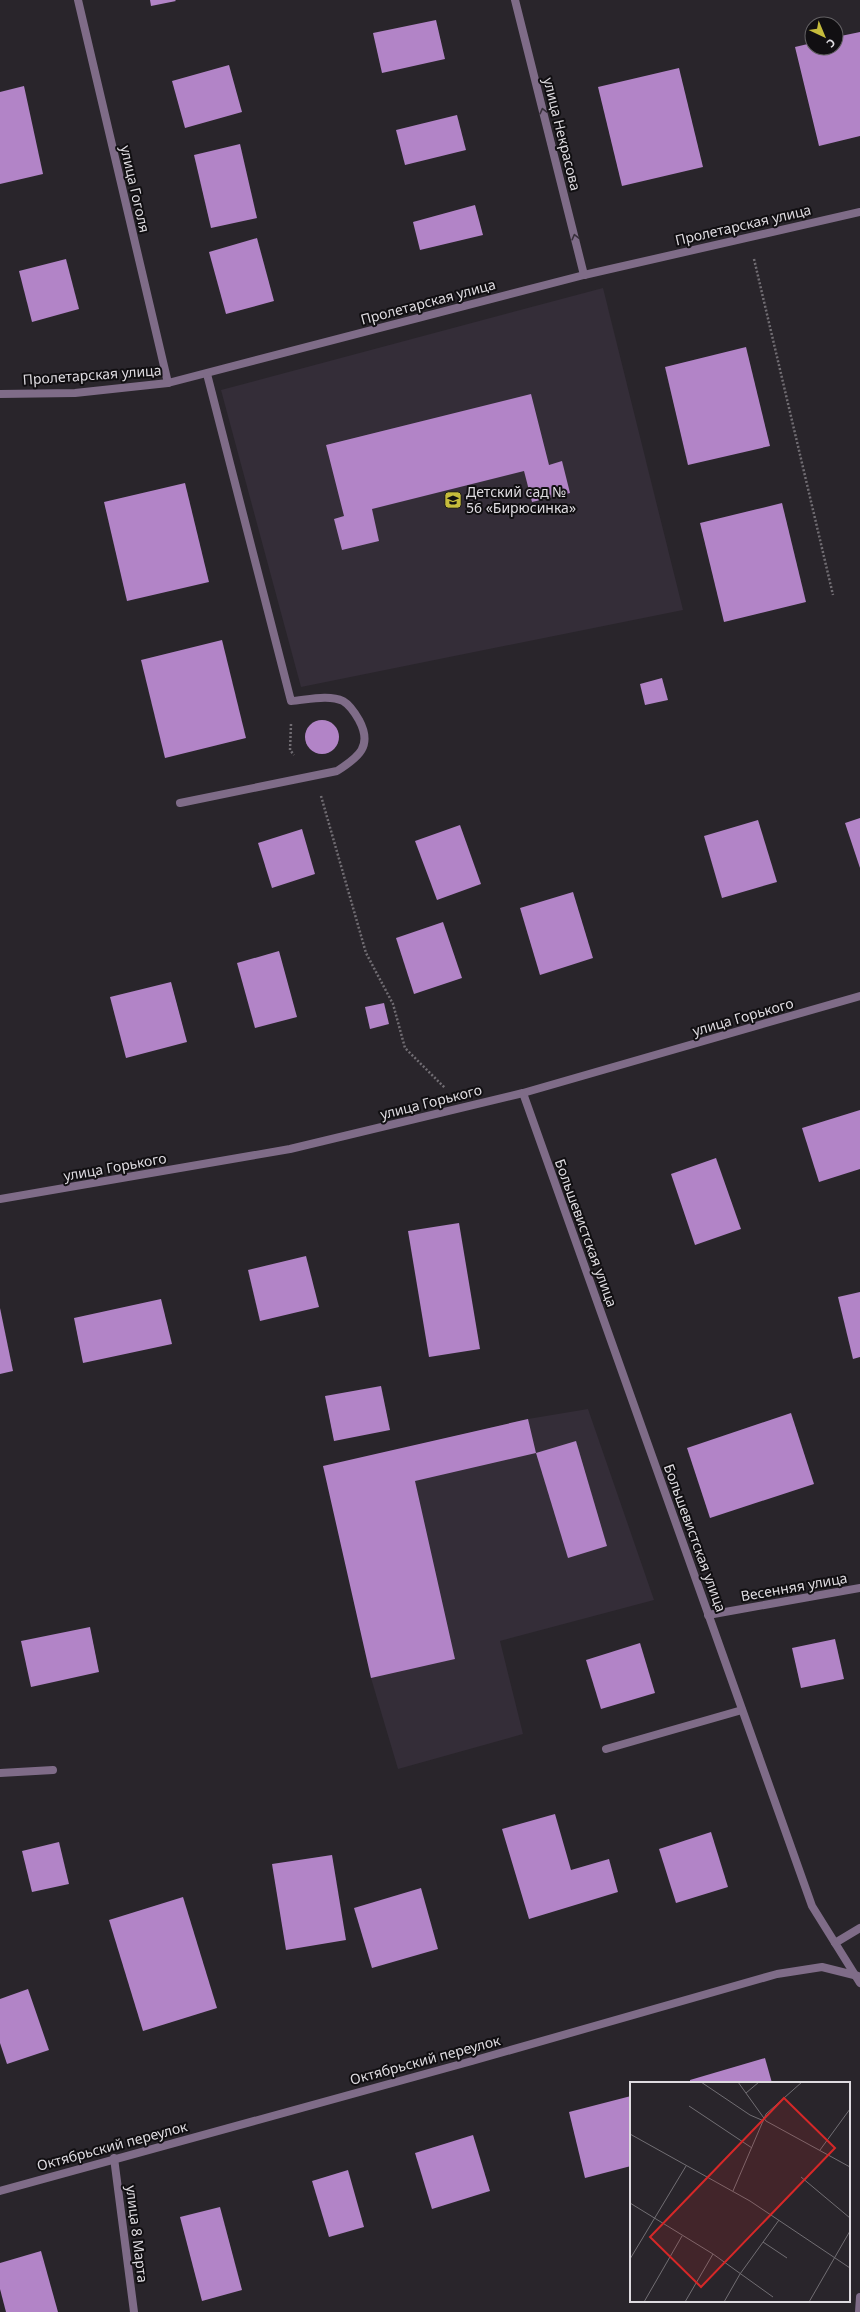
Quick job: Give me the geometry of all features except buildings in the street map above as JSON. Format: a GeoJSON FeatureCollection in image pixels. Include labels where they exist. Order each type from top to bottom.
{"type":"FeatureCollection","features":[{"type":"Feature","properties":{"kind":"street","name":"улица Гоголя"},"geometry":{"type":"LineString","coordinates":[[78,0],[168,383]]}},
{"type":"Feature","properties":{"kind":"street","name":"улица Некрасова"},"geometry":{"type":"LineString","coordinates":[[515,0],[584,274]]}},
{"type":"Feature","properties":{"kind":"street","name":"Пролетарская улица"},"geometry":{"type":"LineString","coordinates":[[0,394],[75,393],[168,383],[584,274],[860,212]]}},
{"type":"Feature","properties":{"kind":"street"},"geometry":{"type":"LineString","coordinates":[[180,803],[337,771],[356,759],[365,744],[364,730],[354,712],[343,701],[326,698],[291,701],[207,374]]}},
{"type":"Feature","properties":{"kind":"street","name":"улица Горького"},"geometry":{"type":"LineString","coordinates":[[0,1199],[290,1149],[523,1093],[860,996]]}},
{"type":"Feature","properties":{"kind":"street","name":"Большевистская улица"},"geometry":{"type":"LineString","coordinates":[[523,1093],[812,1906],[859,1979]]}},
{"type":"Feature","properties":{"kind":"street","name":"Весенняя улица"},"geometry":{"type":"LineString","coordinates":[[708,1615],[860,1588]]}},
{"type":"Feature","properties":{"kind":"street"},"geometry":{"type":"LineString","coordinates":[[606,1749],[742,1710]]}},
{"type":"Feature","properties":{"kind":"street"},"geometry":{"type":"LineString","coordinates":[[0,1773],[53,1770]]}},
{"type":"Feature","properties":{"kind":"street"},"geometry":{"type":"LineString","coordinates":[[835,1943],[860,1928]]}},
{"type":"Feature","properties":{"kind":"street","name":"Октябрьский переулок"},"geometry":{"type":"LineString","coordinates":[[0,2191],[114,2158],[472,2061],[777,1974],[822,1967],[859,1979]]}},
{"type":"Feature","properties":{"kind":"street","name":"улица 8 Марта"},"geometry":{"type":"LineString","coordinates":[[114,2158],[134,2312]]}},
{"type":"Feature","properties":{"kind":"street"},"geometry":{"type":"LineString","coordinates":[[859,2312],[860,2297]]}},
{"type":"Feature","properties":{"kind":"path"},"geometry":{"type":"LineString","coordinates":[[749,237],[833,595]]}},
{"type":"Feature","properties":{"kind":"path"},"geometry":{"type":"LineString","coordinates":[[291,701],[290,750],[310,776],[322,797],[366,953],[393,1004],[405,1048],[448,1090],[458,1109]]}},
{"type":"Feature","properties":{"kind":"shaded area","name":"Детский сад № 56 «Бирюсинка»"},"geometry":{"type":"Polygon","coordinates":[[[603,288],[683,610],[301,687],[221,390],[603,288]]]}},
{"type":"Feature","properties":{"kind":"shaded area"},"geometry":{"type":"Polygon","coordinates":[[[588,1409],[654,1600],[500,1641],[523,1734],[398,1769],[371,1678],[404,1448],[528,1419],[588,1409]]]}},
{"type":"Feature","properties":{"kind":"place","name":"Детский сад № 56 «Бирюсинка»"},"geometry":{"type":"Point","coordinates":[453,500]}}]}
